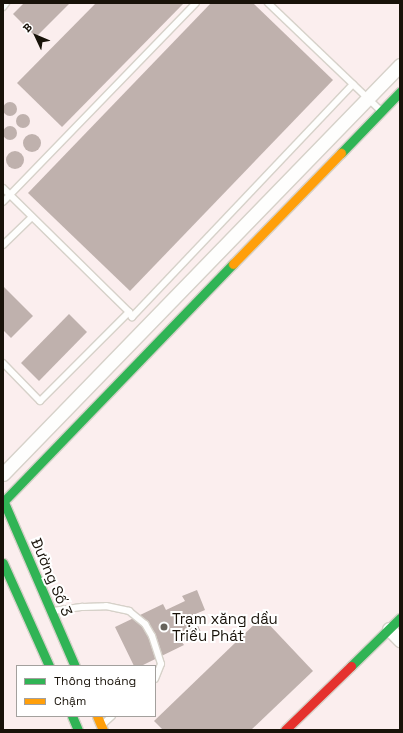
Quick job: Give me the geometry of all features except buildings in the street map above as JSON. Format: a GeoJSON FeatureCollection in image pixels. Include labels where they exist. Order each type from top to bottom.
{"type":"FeatureCollection","features":[{"type":"Feature","properties":{"kind":"street"},"geometry":{"type":"LineString","coordinates":[[3,474],[400,64]]}},
{"type":"Feature","properties":{"kind":"street"},"geometry":{"type":"LineString","coordinates":[[3,501],[400,92]]}},
{"type":"Feature","properties":{"kind":"street","name":"Đường Số 3"},"geometry":{"type":"LineString","coordinates":[[3,501],[75,665]]}},
{"type":"Feature","properties":{"kind":"street"},"geometry":{"type":"LineString","coordinates":[[3,564],[49,665]]}},
{"type":"Feature","properties":{"kind":"street"},"geometry":{"type":"LineString","coordinates":[[285,730],[400,618]]}},
{"type":"Feature","properties":{"kind":"street"},"geometry":{"type":"LineString","coordinates":[[389,629],[400,640]]}},
{"type":"Feature","properties":{"kind":"street"},"geometry":{"type":"LineString","coordinates":[[72,717],[76,729]]}},
{"type":"Feature","properties":{"kind":"street"},"geometry":{"type":"LineString","coordinates":[[97,717],[102,728]]}},
{"type":"Feature","properties":{"kind":"lane"},"geometry":{"type":"LineString","coordinates":[[3,6],[6,3]]}},
{"type":"Feature","properties":{"kind":"lane"},"geometry":{"type":"LineString","coordinates":[[3,202],[196,3]]}},
{"type":"Feature","properties":{"kind":"lane"},"geometry":{"type":"LineString","coordinates":[[268,3],[381,111]]}},
{"type":"Feature","properties":{"kind":"lane"},"geometry":{"type":"LineString","coordinates":[[3,188],[129,312],[132,317],[353,84]]}},
{"type":"Feature","properties":{"kind":"lane"},"geometry":{"type":"LineString","coordinates":[[3,245],[32,217]]}},
{"type":"Feature","properties":{"kind":"lane"},"geometry":{"type":"LineString","coordinates":[[3,363],[40,402],[129,312]]}},
{"type":"Feature","properties":{"kind":"lane"},"geometry":{"type":"LineString","coordinates":[[51,612],[83,607],[106,606],[129,611],[145,624],[152,636],[161,664],[156,676]]}},
{"type":"Feature","properties":{"kind":"lane"},"geometry":{"type":"LineString","coordinates":[[102,728],[111,717]]}},
{"type":"Feature","properties":{"kind":"shaded area"},"geometry":{"type":"Polygon","coordinates":[[[3,3],[400,3],[400,730],[3,730],[3,3]]]}},
{"type":"Feature","properties":{"kind":"traffic: fast"},"geometry":{"type":"LineString","coordinates":[[341,153],[400,92]]}},
{"type":"Feature","properties":{"kind":"traffic: fast"},"geometry":{"type":"LineString","coordinates":[[3,502],[233,264]]}},
{"type":"Feature","properties":{"kind":"traffic: fast"},"geometry":{"type":"LineString","coordinates":[[3,500],[75,665]]}},
{"type":"Feature","properties":{"kind":"traffic: fast"},"geometry":{"type":"LineString","coordinates":[[3,563],[49,665]]}},
{"type":"Feature","properties":{"kind":"traffic: fast"},"geometry":{"type":"LineString","coordinates":[[351,666],[400,618]]}},
{"type":"Feature","properties":{"kind":"traffic: fast"},"geometry":{"type":"LineString","coordinates":[[72,717],[78,730]]}},
{"type":"Feature","properties":{"kind":"traffic: slow"},"geometry":{"type":"LineString","coordinates":[[233,264],[341,153]]}},
{"type":"Feature","properties":{"kind":"traffic: slow"},"geometry":{"type":"LineString","coordinates":[[97,717],[103,730]]}},
{"type":"Feature","properties":{"kind":"traffic: jam"},"geometry":{"type":"LineString","coordinates":[[285,730],[351,666]]}},
{"type":"Feature","properties":{"kind":"place","name":"Trạm xăng dầu Triều Phát"},"geometry":{"type":"Point","coordinates":[164,627]}}]}
